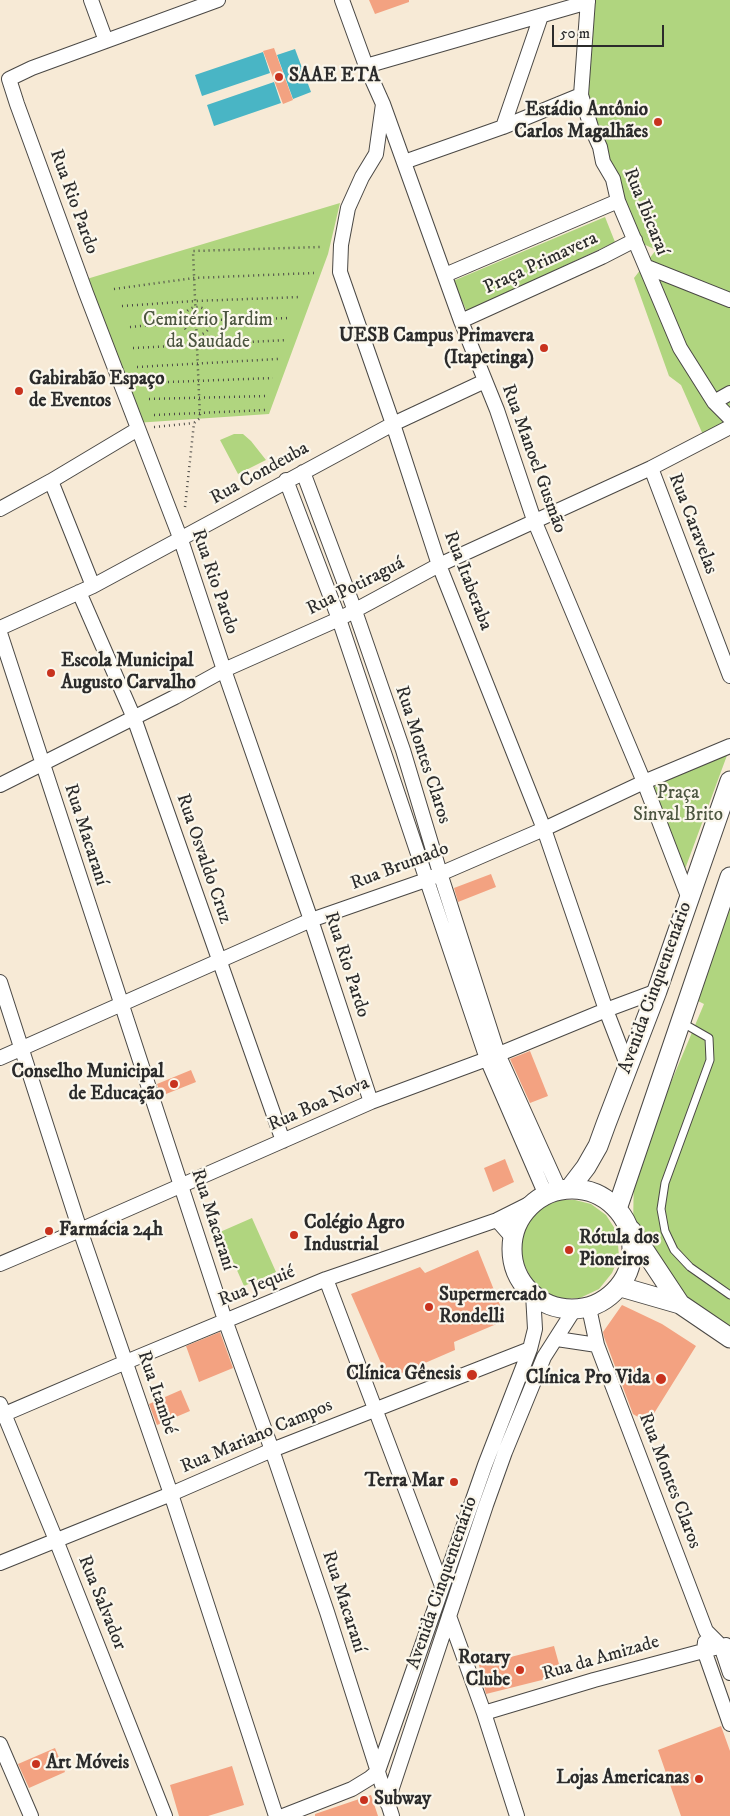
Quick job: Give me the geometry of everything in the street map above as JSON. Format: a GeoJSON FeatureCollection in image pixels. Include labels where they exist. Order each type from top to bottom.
{"type":"FeatureCollection","features":[{"type":"Feature","properties":{"kind":"main road","name":"Avenida Cinquentenário"},"geometry":{"type":"LineString","coordinates":[[551,1193],[586,1167],[598,1146],[657,991],[730,781]]}},
{"type":"Feature","properties":{"kind":"main road","name":"Avenida Cinquentenário"},"geometry":{"type":"LineString","coordinates":[[617,1209],[730,877]]}},
{"type":"Feature","properties":{"kind":"main road"},"geometry":{"type":"LineString","coordinates":[[628,1225],[632,1242],[632,1259],[621,1287],[609,1297],[582,1309],[548,1304],[533,1294],[517,1270],[512,1237],[519,1219],[551,1193],[589,1190],[607,1199],[617,1209],[628,1225],[680,1304]]}},
{"type":"Feature","properties":{"kind":"main road"},"geometry":{"type":"LineString","coordinates":[[621,1287],[680,1304],[730,1338]]}},
{"type":"Feature","properties":{"kind":"street"},"geometry":{"type":"LineString","coordinates":[[91,0],[106,40],[218,0]]}},
{"type":"Feature","properties":{"kind":"street","name":"Rua Manoel Gusmão"},"geometry":{"type":"LineString","coordinates":[[342,0],[366,66],[383,104],[461,321],[497,410],[534,520],[644,782],[689,899]]}},
{"type":"Feature","properties":{"kind":"street"},"geometry":{"type":"LineString","coordinates":[[366,66],[588,1]]}},
{"type":"Feature","properties":{"kind":"street","name":"Rua Ibicaraí"},"geometry":{"type":"LineString","coordinates":[[588,1],[581,95],[591,127],[600,147],[603,162],[613,179],[618,201],[680,348],[714,402],[730,418]]}},
{"type":"Feature","properties":{"kind":"street"},"geometry":{"type":"LineString","coordinates":[[503,127],[541,16]]}},
{"type":"Feature","properties":{"kind":"street","name":"Rua Rio Pardo"},"geometry":{"type":"LineString","coordinates":[[106,40],[28,69],[9,79],[86,293],[181,540],[371,1102]]}},
{"type":"Feature","properties":{"kind":"street"},"geometry":{"type":"LineString","coordinates":[[404,162],[503,127],[581,95]]}},
{"type":"Feature","properties":{"kind":"street","name":"Rua Itaberaba"},"geometry":{"type":"LineString","coordinates":[[383,104],[376,154],[362,177],[348,208],[340,245],[340,272],[393,424],[439,565],[544,829],[606,1010],[628,1067]]}},
{"type":"Feature","properties":{"kind":"street","name":"Praça Primavera"},"geometry":{"type":"LineString","coordinates":[[445,275],[618,201]]}},
{"type":"Feature","properties":{"kind":"street","name":"Praça Primavera"},"geometry":{"type":"LineString","coordinates":[[461,321],[636,240]]}},
{"type":"Feature","properties":{"kind":"street"},"geometry":{"type":"LineString","coordinates":[[647,267],[730,300]]}},
{"type":"Feature","properties":{"kind":"street","name":"Rua Condeuba"},"geometry":{"type":"LineString","coordinates":[[0,628],[93,586],[181,540],[286,480],[393,424],[485,381]]}},
{"type":"Feature","properties":{"kind":"street"},"geometry":{"type":"LineString","coordinates":[[714,402],[730,394]]}},
{"type":"Feature","properties":{"kind":"street","name":"Rua Potiraguá"},"geometry":{"type":"LineString","coordinates":[[0,785],[134,718],[224,670],[339,619],[439,565],[651,468],[730,427]]}},
{"type":"Feature","properties":{"kind":"street"},"geometry":{"type":"LineString","coordinates":[[0,509],[138,429]]}},
{"type":"Feature","properties":{"kind":"street","name":"Rua Caravelas"},"geometry":{"type":"LineString","coordinates":[[651,468],[730,676]]}},
{"type":"Feature","properties":{"kind":"street","name":"Rua Montes Claros"},"geometry":{"type":"LineString","coordinates":[[303,472],[355,611],[403,750],[493,1056]]}},
{"type":"Feature","properties":{"kind":"street","name":"Rua Montes Claros"},"geometry":{"type":"LineString","coordinates":[[286,480],[339,619],[426,880],[493,1056],[551,1193]]}},
{"type":"Feature","properties":{"kind":"street"},"geometry":{"type":"LineString","coordinates":[[51,481],[93,586]]}},
{"type":"Feature","properties":{"kind":"street","name":"Rua Osvaldo Cruz"},"geometry":{"type":"LineString","coordinates":[[79,592],[134,718],[283,1142]]}},
{"type":"Feature","properties":{"kind":"street","name":"Rua Macaraní"},"geometry":{"type":"LineString","coordinates":[[0,633],[225,1320],[272,1450],[327,1612],[390,1810]]}},
{"type":"Feature","properties":{"kind":"street","name":"Rua Brumado"},"geometry":{"type":"LineString","coordinates":[[0,1058],[311,920],[426,880],[544,829],[644,782],[730,746]]}},
{"type":"Feature","properties":{"kind":"street","name":"Rua Itambé"},"geometry":{"type":"LineString","coordinates":[[0,982],[80,1230],[171,1494],[276,1816]]}},
{"type":"Feature","properties":{"kind":"street","name":"Rua Boa Nova"},"geometry":{"type":"LineString","coordinates":[[0,1264],[371,1102],[657,991]]}},
{"type":"Feature","properties":{"kind":"street","name":"Rua Jequié"},"geometry":{"type":"LineString","coordinates":[[1,1412],[326,1279],[497,1220],[551,1193]]}},
{"type":"Feature","properties":{"kind":"street"},"geometry":{"type":"LineString","coordinates":[[497,1220],[512,1237]]}},
{"type":"Feature","properties":{"kind":"street"},"geometry":{"type":"LineString","coordinates":[[326,1279],[442,1586]]}},
{"type":"Feature","properties":{"kind":"street","name":"Avenida Cinquentenário"},"geometry":{"type":"LineString","coordinates":[[378,1771],[485,1465],[530,1349],[535,1329],[533,1294]]}},
{"type":"Feature","properties":{"kind":"street","name":"Rua Montes Claros"},"geometry":{"type":"LineString","coordinates":[[582,1309],[706,1631],[704,1650],[730,1724]]}},
{"type":"Feature","properties":{"kind":"street","name":"Avenida Cinquentenário"},"geometry":{"type":"LineString","coordinates":[[390,1810],[486,1504],[517,1420],[544,1357],[582,1309]]}},
{"type":"Feature","properties":{"kind":"street"},"geometry":{"type":"LineString","coordinates":[[557,1339],[597,1345]]}},
{"type":"Feature","properties":{"kind":"street","name":"Rua Mariano Campos"},"geometry":{"type":"LineString","coordinates":[[0,1563],[171,1494],[272,1450],[530,1349]]}},
{"type":"Feature","properties":{"kind":"street","name":"Rua Salvador"},"geometry":{"type":"LineString","coordinates":[[1,1412],[56,1540],[165,1816]]}},
{"type":"Feature","properties":{"kind":"street"},"geometry":{"type":"LineString","coordinates":[[450,1616],[517,1816]]}},
{"type":"Feature","properties":{"kind":"street","name":"Rua Montes Claros"},"geometry":{"type":"LineString","coordinates":[[706,1631],[725,1645],[730,1673]]}},
{"type":"Feature","properties":{"kind":"street","name":"Rua da Amizade"},"geometry":{"type":"LineString","coordinates":[[484,1713],[594,1680],[725,1645]]}},
{"type":"Feature","properties":{"kind":"street"},"geometry":{"type":"LineString","coordinates":[[1,1749],[32,1816]]}},
{"type":"Feature","properties":{"kind":"street"},"geometry":{"type":"LineString","coordinates":[[283,1816],[352,1788],[378,1771]]}},
{"type":"Feature","properties":{"kind":"lane"},"geometry":{"type":"LineString","coordinates":[[681,1022],[709,1038],[710,1060],[665,1182],[661,1209],[665,1231],[674,1250],[690,1267],[730,1295]]}},
{"type":"Feature","properties":{"kind":"path"},"geometry":{"type":"LineString","coordinates":[[200,422],[193,251],[320,247]]}},
{"type":"Feature","properties":{"kind":"path"},"geometry":{"type":"LineString","coordinates":[[114,289],[194,278],[314,273]]}},
{"type":"Feature","properties":{"kind":"path"},"geometry":{"type":"LineString","coordinates":[[122,306],[301,297]]}},
{"type":"Feature","properties":{"kind":"path"},"geometry":{"type":"LineString","coordinates":[[196,307],[202,308],[209,314],[211,320],[210,327],[204,333],[197,335],[186,330],[183,322],[185,315],[190,309],[196,307]]}},
{"type":"Feature","properties":{"kind":"path"},"geometry":{"type":"LineString","coordinates":[[211,320],[291,318]]}},
{"type":"Feature","properties":{"kind":"path"},"geometry":{"type":"LineString","coordinates":[[130,327],[183,322]]}},
{"type":"Feature","properties":{"kind":"path"},"geometry":{"type":"LineString","coordinates":[[133,348],[287,340]]}},
{"type":"Feature","properties":{"kind":"path"},"geometry":{"type":"LineString","coordinates":[[136,367],[198,362],[278,359]]}},
{"type":"Feature","properties":{"kind":"path"},"geometry":{"type":"LineString","coordinates":[[143,383],[273,378]]}},
{"type":"Feature","properties":{"kind":"path"},"geometry":{"type":"LineString","coordinates":[[149,400],[266,396]]}},
{"type":"Feature","properties":{"kind":"path"},"geometry":{"type":"LineString","coordinates":[[154,415],[266,410]]}},
{"type":"Feature","properties":{"kind":"path"},"geometry":{"type":"LineString","coordinates":[[138,429],[194,423],[200,418]]}},
{"type":"Feature","properties":{"kind":"path"},"geometry":{"type":"LineString","coordinates":[[184,511],[194,423]]}},
{"type":"Feature","properties":{"kind":"green space","name":"Estádio Antônio Carlos Magalhães"},"geometry":{"type":"Polygon","coordinates":[[[589,0],[730,0],[730,426],[704,437],[681,385],[669,376],[634,278],[656,250],[635,240],[618,201],[601,173],[593,149],[581,95],[589,0]]]}},
{"type":"Feature","properties":{"kind":"green space","name":"Cemitério Jardim da Saudade"},"geometry":{"type":"Polygon","coordinates":[[[340,203],[328,254],[269,414],[135,423],[80,281],[340,203]]]}},
{"type":"Feature","properties":{"kind":"green space"},"geometry":{"type":"Polygon","coordinates":[[[605,217],[615,242],[467,312],[453,281],[605,217]]]}},
{"type":"Feature","properties":{"kind":"green space"},"geometry":{"type":"Polygon","coordinates":[[[234,434],[243,434],[266,460],[238,474],[220,440],[234,434]]]}},
{"type":"Feature","properties":{"kind":"green space","name":"Praça Sinval Brito"},"geometry":{"type":"Polygon","coordinates":[[[729,750],[678,888],[641,789],[729,750]]]}},
{"type":"Feature","properties":{"kind":"green space"},"geometry":{"type":"Polygon","coordinates":[[[730,866],[730,1332],[675,1298],[633,1229],[634,1170],[704,1004],[684,994],[730,866]]]}},
{"type":"Feature","properties":{"kind":"green space","name":"Rótula dos Pioneiros"},"geometry":{"type":"Polygon","coordinates":[[[560,1200],[575,1200],[591,1204],[606,1215],[617,1232],[619,1257],[612,1273],[599,1289],[580,1298],[560,1299],[545,1295],[534,1284],[524,1264],[518,1243],[525,1223],[540,1208],[560,1200]]]}},
{"type":"Feature","properties":{"kind":"green space"},"geometry":{"type":"Polygon","coordinates":[[[252,1218],[276,1272],[244,1286],[220,1232],[252,1218]]]}},
{"type":"Feature","properties":{"kind":"water"},"geometry":{"type":"Polygon","coordinates":[[[295,49],[311,92],[293,99],[277,55],[295,49]]]}},
{"type":"Feature","properties":{"kind":"water"},"geometry":{"type":"Polygon","coordinates":[[[263,52],[270,73],[202,96],[195,75],[263,52]]]}},
{"type":"Feature","properties":{"kind":"water"},"geometry":{"type":"Polygon","coordinates":[[[274,82],[281,103],[214,126],[207,105],[274,82]]]}},
{"type":"Feature","properties":{"kind":"building"},"geometry":{"type":"Polygon","coordinates":[[[369,0],[409,0],[409,2],[375,14],[369,0]]]}},
{"type":"Feature","properties":{"kind":"building","name":"SAAE ETA"},"geometry":{"type":"Polygon","coordinates":[[[274,48],[293,100],[283,104],[263,51],[274,48]]]}},
{"type":"Feature","properties":{"kind":"building"},"geometry":{"type":"Polygon","coordinates":[[[491,874],[496,887],[458,902],[454,888],[491,874]]]}},
{"type":"Feature","properties":{"kind":"building"},"geometry":{"type":"Polygon","coordinates":[[[530,1051],[548,1096],[530,1103],[510,1059],[530,1051]]]}},
{"type":"Feature","properties":{"kind":"building","name":"Conselho Municipal de Educação"},"geometry":{"type":"Polygon","coordinates":[[[191,1070],[196,1082],[161,1096],[157,1084],[191,1070]]]}},
{"type":"Feature","properties":{"kind":"building"},"geometry":{"type":"Polygon","coordinates":[[[505,1159],[514,1182],[493,1192],[484,1168],[505,1159]]]}},
{"type":"Feature","properties":{"kind":"building","name":"Supermercado Rondelli"},"geometry":{"type":"Polygon","coordinates":[[[478,1250],[506,1320],[454,1342],[455,1350],[388,1379],[351,1294],[420,1267],[425,1273],[478,1250]]]}},
{"type":"Feature","properties":{"kind":"building"},"geometry":{"type":"Polygon","coordinates":[[[622,1305],[662,1324],[696,1346],[648,1423],[633,1414],[604,1337],[603,1332],[622,1305]]]}},
{"type":"Feature","properties":{"kind":"building"},"geometry":{"type":"Polygon","coordinates":[[[220,1332],[233,1368],[199,1382],[186,1346],[220,1332]]]}},
{"type":"Feature","properties":{"kind":"building"},"geometry":{"type":"Polygon","coordinates":[[[181,1390],[190,1411],[157,1425],[149,1404],[181,1390]]]}},
{"type":"Feature","properties":{"kind":"building","name":"Rotary Clube"},"geometry":{"type":"Polygon","coordinates":[[[554,1646],[562,1675],[486,1694],[479,1665],[554,1646]]]}},
{"type":"Feature","properties":{"kind":"building","name":"Lojas Americanas"},"geometry":{"type":"Polygon","coordinates":[[[721,1726],[730,1751],[730,1816],[681,1816],[658,1750],[721,1726]]]}},
{"type":"Feature","properties":{"kind":"building"},"geometry":{"type":"Polygon","coordinates":[[[55,1748],[65,1772],[29,1788],[18,1764],[55,1748]]]}},
{"type":"Feature","properties":{"kind":"building"},"geometry":{"type":"Polygon","coordinates":[[[232,1766],[244,1805],[208,1816],[179,1816],[170,1785],[232,1766]]]}},
{"type":"Feature","properties":{"kind":"building","name":"Subway"},"geometry":{"type":"Polygon","coordinates":[[[371,1795],[378,1816],[315,1816],[315,1814],[371,1795]]]}},
{"type":"Feature","properties":{"kind":"place","name":"SAAE ETA"},"geometry":{"type":"Point","coordinates":[279,77]}},
{"type":"Feature","properties":{"kind":"place","name":"Estádio Antônio Carlos Magalhães"},"geometry":{"type":"Point","coordinates":[658,122]}},
{"type":"Feature","properties":{"kind":"place","name":"UESB Campus Primavera (Itapetinga)"},"geometry":{"type":"Point","coordinates":[544,348]}},
{"type":"Feature","properties":{"kind":"place","name":"Gabirabão Espaço de Eventos"},"geometry":{"type":"Point","coordinates":[19,391]}},
{"type":"Feature","properties":{"kind":"place","name":"Escola Municipal Augusto Carvalho"},"geometry":{"type":"Point","coordinates":[51,673]}},
{"type":"Feature","properties":{"kind":"place","name":"Conselho Municipal de Educação"},"geometry":{"type":"Point","coordinates":[174,1084]}},
{"type":"Feature","properties":{"kind":"place","name":"Farmácia 24h"},"geometry":{"type":"Point","coordinates":[49,1231]}},
{"type":"Feature","properties":{"kind":"place","name":"Colégio Agro Industrial"},"geometry":{"type":"Point","coordinates":[294,1235]}},
{"type":"Feature","properties":{"kind":"place","name":"Rótula dos Pioneiros"},"geometry":{"type":"Point","coordinates":[569,1250]}},
{"type":"Feature","properties":{"kind":"place","name":"Supermercado Rondelli"},"geometry":{"type":"Point","coordinates":[429,1307]}},
{"type":"Feature","properties":{"kind":"place","name":"Clínica Gênesis"},"geometry":{"type":"Point","coordinates":[472,1375]}},
{"type":"Feature","properties":{"kind":"place","name":"Clínica Pro Vida"},"geometry":{"type":"Point","coordinates":[661,1379]}},
{"type":"Feature","properties":{"kind":"place","name":"Terra Mar"},"geometry":{"type":"Point","coordinates":[454,1482]}},
{"type":"Feature","properties":{"kind":"place","name":"Rotary Clube"},"geometry":{"type":"Point","coordinates":[520,1670]}},
{"type":"Feature","properties":{"kind":"place","name":"Art Móveis"},"geometry":{"type":"Point","coordinates":[36,1764]}},
{"type":"Feature","properties":{"kind":"place","name":"Lojas Americanas"},"geometry":{"type":"Point","coordinates":[699,1779]}},
{"type":"Feature","properties":{"kind":"place","name":"Subway"},"geometry":{"type":"Point","coordinates":[364,1800]}}]}
